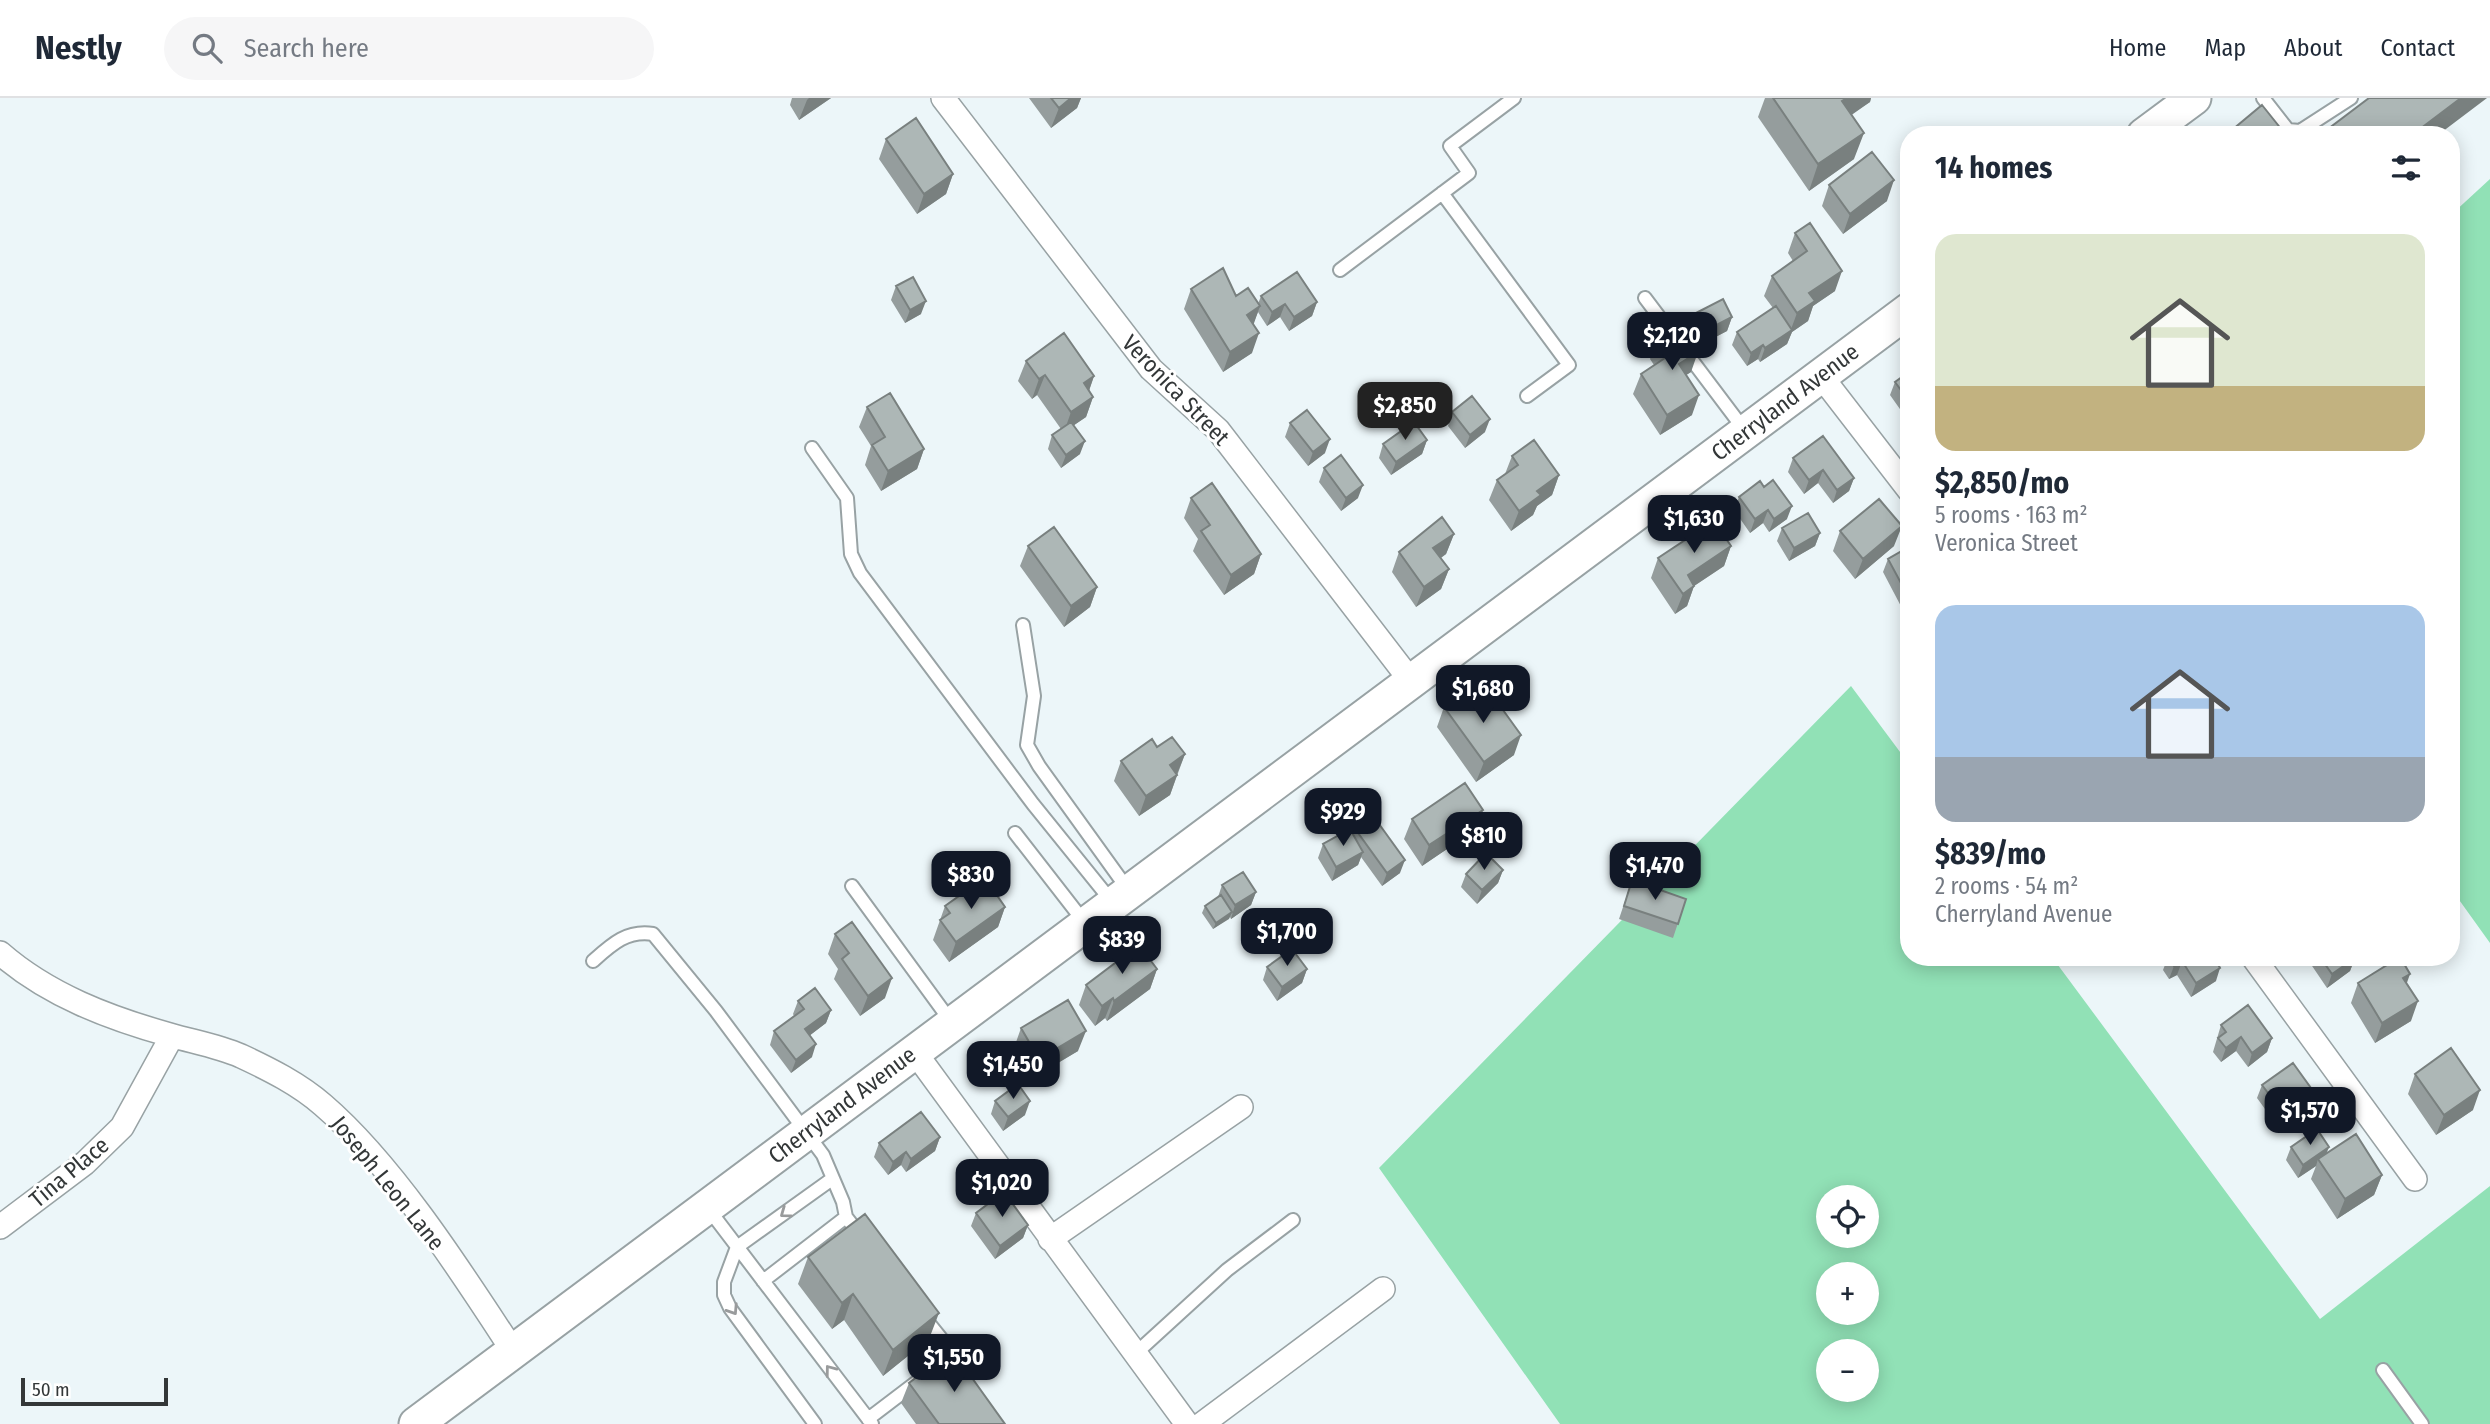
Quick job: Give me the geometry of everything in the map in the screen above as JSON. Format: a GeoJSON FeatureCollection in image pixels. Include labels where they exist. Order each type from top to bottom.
{"type":"FeatureCollection","features":[{"type":"Feature","properties":{"kind":"street","name":"Veronica Street"},"geometry":{"type":"LineString","coordinates":[[943,98],[1151,369],[1218,430],[1411,681]]}},
{"type":"Feature","properties":{"kind":"street"},"geometry":{"type":"LineString","coordinates":[[2156,126],[2194,98]]}},
{"type":"Feature","properties":{"kind":"street","name":"Cherryland Avenue"},"geometry":{"type":"LineString","coordinates":[[416,1424],[1900,317]]}},
{"type":"Feature","properties":{"kind":"street"},"geometry":{"type":"LineString","coordinates":[[1821,376],[1900,478]]}},
{"type":"Feature","properties":{"kind":"street","name":"Joseph Leon Lane"},"geometry":{"type":"LineString","coordinates":[[0,953],[24,974],[97,1012],[239,1055],[282,1077],[321,1103],[353,1134],[399,1189],[513,1351]]}},
{"type":"Feature","properties":{"kind":"street"},"geometry":{"type":"LineString","coordinates":[[2260,966],[2415,1179]]}},
{"type":"Feature","properties":{"kind":"street","name":"Tina Place"},"geometry":{"type":"LineString","coordinates":[[0,1227],[85,1163],[122,1127],[172,1036]]}},
{"type":"Feature","properties":{"kind":"street"},"geometry":{"type":"LineString","coordinates":[[914,1051],[1187,1424]]}},
{"type":"Feature","properties":{"kind":"street"},"geometry":{"type":"LineString","coordinates":[[1050,1239],[1241,1107]]}},
{"type":"Feature","properties":{"kind":"street"},"geometry":{"type":"LineString","coordinates":[[1202,1424],[1383,1289]]}},
{"type":"Feature","properties":{"kind":"lane"},"geometry":{"type":"LineString","coordinates":[[1340,270],[1469,173],[1450,146],[1514,98]]}},
{"type":"Feature","properties":{"kind":"lane"},"geometry":{"type":"LineString","coordinates":[[2263,98],[2285,126]]}},
{"type":"Feature","properties":{"kind":"lane"},"geometry":{"type":"LineString","coordinates":[[2308,126],[2351,98]]}},
{"type":"Feature","properties":{"kind":"lane"},"geometry":{"type":"LineString","coordinates":[[1443,193],[1569,365],[1527,396]]}},
{"type":"Feature","properties":{"kind":"lane"},"geometry":{"type":"LineString","coordinates":[[1645,298],[1746,432]]}},
{"type":"Feature","properties":{"kind":"lane"},"geometry":{"type":"LineString","coordinates":[[812,448],[847,498],[850,554],[860,573],[1032,804],[1121,897]]}},
{"type":"Feature","properties":{"kind":"lane"},"geometry":{"type":"LineString","coordinates":[[1023,625],[1034,696],[1027,745],[1121,897]]}},
{"type":"Feature","properties":{"kind":"lane"},"geometry":{"type":"LineString","coordinates":[[1015,832],[1085,924]]}},
{"type":"Feature","properties":{"kind":"lane"},"geometry":{"type":"LineString","coordinates":[[852,886],[952,1023]]}},
{"type":"Feature","properties":{"kind":"lane"},"geometry":{"type":"LineString","coordinates":[[593,961],[626,935],[639,932],[653,934],[716,1011],[823,1156],[844,1202],[846,1217],[871,1248]]}},
{"type":"Feature","properties":{"kind":"lane"},"geometry":{"type":"LineString","coordinates":[[815,1424],[723,1295],[724,1282],[737,1247],[832,1179]]}},
{"type":"Feature","properties":{"kind":"lane"},"geometry":{"type":"LineString","coordinates":[[706,1206],[870,1422],[952,1352],[911,1300]]}},
{"type":"Feature","properties":{"kind":"lane"},"geometry":{"type":"LineString","coordinates":[[763,1281],[846,1217]]}},
{"type":"Feature","properties":{"kind":"lane"},"geometry":{"type":"LineString","coordinates":[[1135,1354],[1227,1270],[1293,1220]]}},
{"type":"Feature","properties":{"kind":"lane"},"geometry":{"type":"LineString","coordinates":[[2383,1370],[2422,1424]]}},
{"type":"Feature","properties":{"kind":"green space"},"geometry":{"type":"Polygon","coordinates":[[[2490,179],[2490,943],[2460,901],[2460,207],[2490,179]]]}},
{"type":"Feature","properties":{"kind":"green space"},"geometry":{"type":"Polygon","coordinates":[[[1851,686],[1900,752],[1900,966],[2059,966],[2320,1319],[2490,1186],[2490,1424],[1560,1424],[1379,1168],[1851,686]]]}},
{"type":"Feature","properties":{"kind":"building"},"geometry":{"type":"Polygon","coordinates":[[[1051,98],[1071,98],[1059,108],[1051,98]]]}},
{"type":"Feature","properties":{"kind":"building"},"geometry":{"type":"Polygon","coordinates":[[[1773,98],[1847,98],[1842,101],[1864,133],[1818,164],[1773,98]]]}},
{"type":"Feature","properties":{"kind":"building"},"geometry":{"type":"Polygon","coordinates":[[[2369,98],[2461,98],[2424,126],[2332,126],[2369,98]]]}},
{"type":"Feature","properties":{"kind":"building"},"geometry":{"type":"Polygon","coordinates":[[[2262,105],[2279,126],[2237,126],[2262,105]]]}},
{"type":"Feature","properties":{"kind":"building"},"geometry":{"type":"Polygon","coordinates":[[[916,118],[953,174],[924,194],[886,139],[916,118]]]}},
{"type":"Feature","properties":{"kind":"building"},"geometry":{"type":"Polygon","coordinates":[[[1872,152],[1894,180],[1850,214],[1829,185],[1872,152]]]}},
{"type":"Feature","properties":{"kind":"building"},"geometry":{"type":"Polygon","coordinates":[[[1810,223],[1842,271],[1809,293],[1815,301],[1797,313],[1772,276],[1807,251],[1795,233],[1810,223]]]}},
{"type":"Feature","properties":{"kind":"building"},"geometry":{"type":"Polygon","coordinates":[[[1223,268],[1236,296],[1248,288],[1260,306],[1247,315],[1259,333],[1230,352],[1191,289],[1223,268]]]}},
{"type":"Feature","properties":{"kind":"building"},"geometry":{"type":"Polygon","coordinates":[[[1297,272],[1317,302],[1294,317],[1285,304],[1272,312],[1261,296],[1297,272]]]}},
{"type":"Feature","properties":{"kind":"building"},"geometry":{"type":"Polygon","coordinates":[[[913,277],[926,301],[910,310],[896,286],[913,277]]]}},
{"type":"Feature","properties":{"kind":"building"},"geometry":{"type":"Polygon","coordinates":[[[1723,299],[1732,317],[1705,331],[1696,313],[1723,299]]]}},
{"type":"Feature","properties":{"kind":"building"},"geometry":{"type":"Polygon","coordinates":[[[1776,306],[1792,330],[1765,348],[1763,345],[1751,353],[1737,332],[1776,306]]]}},
{"type":"Feature","properties":{"kind":"building"},"geometry":{"type":"Polygon","coordinates":[[[1680,324],[1698,352],[1679,364],[1699,395],[1667,415],[1641,374],[1668,356],[1657,339],[1680,324]]]}},
{"type":"Feature","properties":{"kind":"building"},"geometry":{"type":"Polygon","coordinates":[[[1064,333],[1094,376],[1084,383],[1093,397],[1071,412],[1045,375],[1039,379],[1026,361],[1064,333]]]}},
{"type":"Feature","properties":{"kind":"building"},"geometry":{"type":"Polygon","coordinates":[[[890,393],[924,449],[888,471],[872,445],[885,437],[867,407],[890,393]]]}},
{"type":"Feature","properties":{"kind":"building"},"geometry":{"type":"Polygon","coordinates":[[[1472,396],[1490,419],[1470,435],[1452,412],[1472,396]]]}},
{"type":"Feature","properties":{"kind":"building"},"geometry":{"type":"Polygon","coordinates":[[[1307,410],[1330,439],[1313,452],[1290,423],[1307,410]]]}},
{"type":"Feature","properties":{"kind":"building"},"geometry":{"type":"Polygon","coordinates":[[[1071,422],[1085,441],[1066,455],[1052,435],[1071,422]]]}},
{"type":"Feature","properties":{"kind":"building"},"geometry":{"type":"Polygon","coordinates":[[[1414,422],[1427,440],[1396,462],[1383,444],[1414,422]]]}},
{"type":"Feature","properties":{"kind":"building"},"geometry":{"type":"Polygon","coordinates":[[[1823,436],[1854,478],[1837,490],[1823,470],[1809,480],[1793,458],[1823,436]]]}},
{"type":"Feature","properties":{"kind":"building"},"geometry":{"type":"Polygon","coordinates":[[[1534,440],[1559,475],[1537,491],[1541,495],[1519,511],[1497,480],[1518,465],[1512,456],[1534,440]]]}},
{"type":"Feature","properties":{"kind":"building"},"geometry":{"type":"Polygon","coordinates":[[[1341,455],[1363,485],[1346,498],[1324,468],[1341,455]]]}},
{"type":"Feature","properties":{"kind":"building"},"geometry":{"type":"Polygon","coordinates":[[[1773,480],[1792,506],[1774,519],[1768,510],[1755,519],[1739,497],[1760,481],[1764,487],[1773,480]]]}},
{"type":"Feature","properties":{"kind":"building"},"geometry":{"type":"Polygon","coordinates":[[[1212,483],[1261,554],[1231,575],[1201,531],[1210,525],[1191,498],[1212,483]]]}},
{"type":"Feature","properties":{"kind":"building"},"geometry":{"type":"Polygon","coordinates":[[[1879,499],[1900,524],[1900,528],[1863,559],[1840,531],[1879,499]]]}},
{"type":"Feature","properties":{"kind":"building"},"geometry":{"type":"Polygon","coordinates":[[[1808,513],[1820,533],[1794,548],[1782,528],[1808,513]]]}},
{"type":"Feature","properties":{"kind":"building"},"geometry":{"type":"Polygon","coordinates":[[[1442,517],[1454,534],[1433,548],[1449,569],[1424,587],[1399,552],[1442,517]]]}},
{"type":"Feature","properties":{"kind":"building"},"geometry":{"type":"Polygon","coordinates":[[[1714,521],[1731,546],[1688,575],[1694,586],[1683,594],[1658,558],[1714,521]]]}},
{"type":"Feature","properties":{"kind":"building"},"geometry":{"type":"Polygon","coordinates":[[[1054,527],[1097,587],[1071,606],[1028,546],[1054,527]]]}},
{"type":"Feature","properties":{"kind":"building"},"geometry":{"type":"Polygon","coordinates":[[[1900,552],[1900,581],[1888,559],[1900,552]]]}},
{"type":"Feature","properties":{"kind":"building"},"geometry":{"type":"Polygon","coordinates":[[[1490,692],[1521,735],[1484,762],[1444,707],[1462,694],[1471,706],[1490,692]]]}},
{"type":"Feature","properties":{"kind":"building"},"geometry":{"type":"Polygon","coordinates":[[[1172,737],[1185,754],[1170,765],[1177,775],[1146,796],[1121,761],[1152,739],[1157,747],[1172,737]]]}},
{"type":"Feature","properties":{"kind":"building"},"geometry":{"type":"Polygon","coordinates":[[[1465,783],[1483,810],[1429,845],[1412,819],[1465,783]]]}},
{"type":"Feature","properties":{"kind":"building"},"geometry":{"type":"Polygon","coordinates":[[[1366,806],[1405,860],[1387,873],[1348,819],[1366,806]]]}},
{"type":"Feature","properties":{"kind":"building"},"geometry":{"type":"Polygon","coordinates":[[[1350,829],[1363,852],[1336,867],[1323,844],[1350,829]]]}},
{"type":"Feature","properties":{"kind":"building"},"geometry":{"type":"Polygon","coordinates":[[[1486,853],[1503,870],[1482,890],[1466,874],[1486,853]]]}},
{"type":"Feature","properties":{"kind":"building"},"geometry":{"type":"Polygon","coordinates":[[[1243,872],[1256,892],[1235,905],[1222,885],[1243,872]]]}},
{"type":"Feature","properties":{"kind":"building"},"geometry":{"type":"Polygon","coordinates":[[[1632,880],[1686,899],[1678,924],[1624,906],[1632,880]]]}},
{"type":"Feature","properties":{"kind":"building"},"geometry":{"type":"Polygon","coordinates":[[[976,884],[980,890],[989,884],[1005,907],[956,942],[940,920],[950,913],[945,906],[976,884]]]}},
{"type":"Feature","properties":{"kind":"building"},"geometry":{"type":"Polygon","coordinates":[[[1221,895],[1232,912],[1216,923],[1205,906],[1221,895]]]}},
{"type":"Feature","properties":{"kind":"building"},"geometry":{"type":"Polygon","coordinates":[[[852,922],[892,978],[868,996],[842,959],[849,953],[835,934],[852,922]]]}},
{"type":"Feature","properties":{"kind":"building"},"geometry":{"type":"Polygon","coordinates":[[[1139,945],[1157,969],[1114,1001],[1113,998],[1102,1006],[1086,985],[1139,945]]]}},
{"type":"Feature","properties":{"kind":"building"},"geometry":{"type":"Polygon","coordinates":[[[1292,949],[1307,969],[1282,987],[1267,967],[1292,949]]]}},
{"type":"Feature","properties":{"kind":"building"},"geometry":{"type":"Polygon","coordinates":[[[2185,966],[2219,966],[2220,968],[2196,983],[2185,966]]]}},
{"type":"Feature","properties":{"kind":"building"},"geometry":{"type":"Polygon","coordinates":[[[2326,966],[2344,966],[2332,974],[2326,966]]]}},
{"type":"Feature","properties":{"kind":"building"},"geometry":{"type":"Polygon","coordinates":[[[2385,966],[2405,966],[2410,974],[2403,978],[2418,1001],[2382,1023],[2358,983],[2385,966]]]}},
{"type":"Feature","properties":{"kind":"building"},"geometry":{"type":"Polygon","coordinates":[[[815,988],[831,1010],[805,1029],[816,1044],[796,1060],[774,1031],[804,1009],[798,1001],[815,988]]]}},
{"type":"Feature","properties":{"kind":"building"},"geometry":{"type":"Polygon","coordinates":[[[1068,1000],[1086,1031],[1039,1059],[1021,1028],[1068,1000]]]}},
{"type":"Feature","properties":{"kind":"building"},"geometry":{"type":"Polygon","coordinates":[[[2248,1005],[2272,1038],[2252,1053],[2241,1037],[2226,1048],[2218,1038],[2226,1032],[2221,1025],[2248,1005]]]}},
{"type":"Feature","properties":{"kind":"building"},"geometry":{"type":"Polygon","coordinates":[[[2451,1048],[2480,1090],[2444,1115],[2415,1074],[2451,1048]]]}},
{"type":"Feature","properties":{"kind":"building"},"geometry":{"type":"Polygon","coordinates":[[[2293,1063],[2316,1095],[2286,1117],[2262,1085],[2293,1063]]]}},
{"type":"Feature","properties":{"kind":"building"},"geometry":{"type":"Polygon","coordinates":[[[1018,1084],[1030,1101],[1008,1117],[995,1101],[1018,1084]]]}},
{"type":"Feature","properties":{"kind":"building"},"geometry":{"type":"Polygon","coordinates":[[[921,1112],[940,1137],[911,1159],[906,1152],[893,1162],[879,1143],[921,1112]]]}},
{"type":"Feature","properties":{"kind":"building"},"geometry":{"type":"Polygon","coordinates":[[[2317,1129],[2329,1147],[2303,1165],[2291,1147],[2317,1129]]]}},
{"type":"Feature","properties":{"kind":"building"},"geometry":{"type":"Polygon","coordinates":[[[2356,1134],[2382,1175],[2345,1199],[2318,1159],[2356,1134]]]}},
{"type":"Feature","properties":{"kind":"building"},"geometry":{"type":"Polygon","coordinates":[[[1004,1192],[1028,1225],[1000,1246],[976,1213],[1004,1192]]]}},
{"type":"Feature","properties":{"kind":"building"},"geometry":{"type":"Polygon","coordinates":[[[865,1214],[939,1313],[893,1350],[853,1294],[842,1303],[808,1257],[865,1214]]]}},
{"type":"Feature","properties":{"kind":"building"},"geometry":{"type":"Polygon","coordinates":[[[952,1350],[1005,1424],[939,1424],[909,1383],[952,1350]]]}}]}
